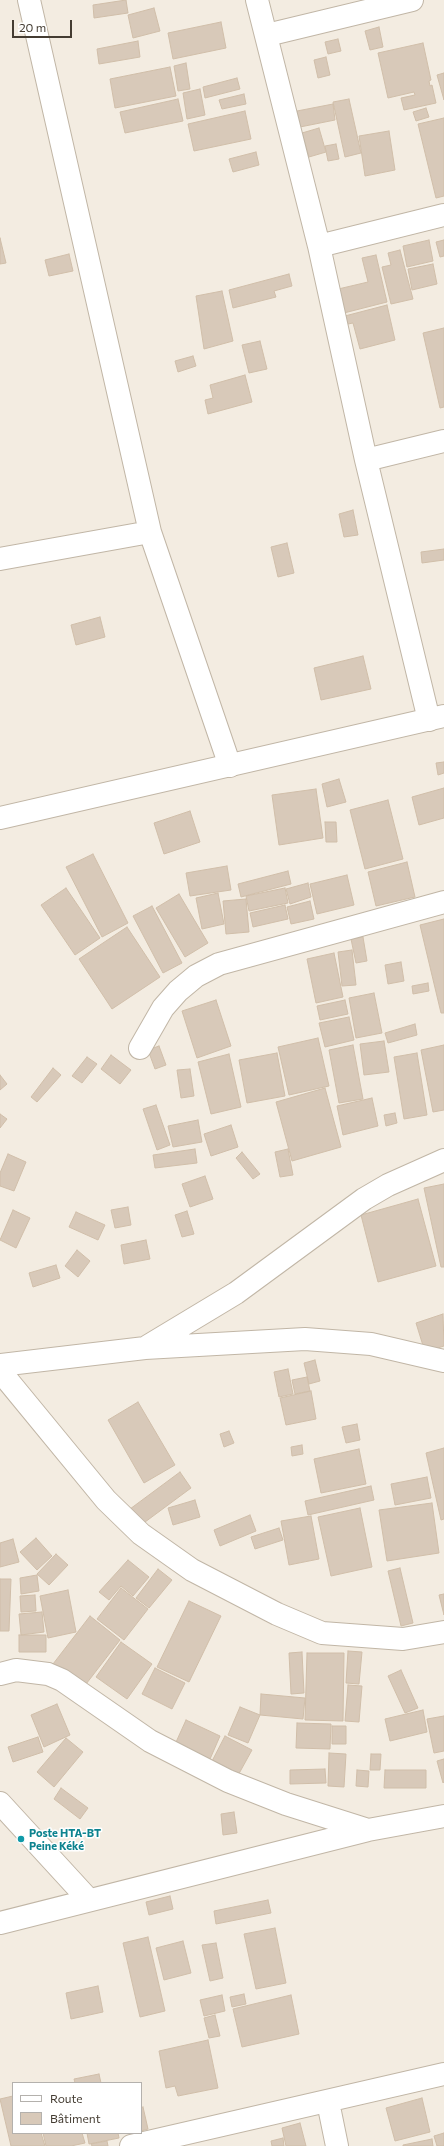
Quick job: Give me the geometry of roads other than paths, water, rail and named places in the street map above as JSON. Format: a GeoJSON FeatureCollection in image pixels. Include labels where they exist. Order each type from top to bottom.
{"type":"FeatureCollection","features":[{"type":"Feature","properties":{"kind":"street"},"geometry":{"type":"LineString","coordinates":[[29,0],[150,532],[230,766]]}},
{"type":"Feature","properties":{"kind":"street"},"geometry":{"type":"LineString","coordinates":[[0,818],[437,718],[366,460],[319,246],[258,0]]}},
{"type":"Feature","properties":{"kind":"street"},"geometry":{"type":"LineString","coordinates":[[267,35],[412,0]]}},
{"type":"Feature","properties":{"kind":"street"},"geometry":{"type":"LineString","coordinates":[[319,246],[444,215]]}},
{"type":"Feature","properties":{"kind":"street"},"geometry":{"type":"LineString","coordinates":[[366,460],[444,441]]}},
{"type":"Feature","properties":{"kind":"street"},"geometry":{"type":"LineString","coordinates":[[0,559],[150,532]]}},
{"type":"Feature","properties":{"kind":"street"},"geometry":{"type":"LineString","coordinates":[[140,1048],[163,1008],[178,991],[196,976],[219,964],[444,902]]}},
{"type":"Feature","properties":{"kind":"street"},"geometry":{"type":"LineString","coordinates":[[145,1348],[236,1294],[364,1199],[388,1185],[444,1160]]}},
{"type":"Feature","properties":{"kind":"street"},"geometry":{"type":"LineString","coordinates":[[0,1365],[145,1348],[305,1339],[371,1344],[444,1361]]}},
{"type":"Feature","properties":{"kind":"street"},"geometry":{"type":"LineString","coordinates":[[0,1371],[106,1500],[141,1534],[192,1570],[277,1614],[322,1633],[403,1639],[444,1632]]}},
{"type":"Feature","properties":{"kind":"street"},"geometry":{"type":"LineString","coordinates":[[0,1674],[16,1670],[48,1674],[62,1680],[150,1741],[228,1781],[286,1804],[368,1830]]}},
{"type":"Feature","properties":{"kind":"street"},"geometry":{"type":"LineString","coordinates":[[0,1803],[89,1900]]}},
{"type":"Feature","properties":{"kind":"street"},"geometry":{"type":"LineString","coordinates":[[0,1924],[89,1900],[368,1830],[442,1821]]}},
{"type":"Feature","properties":{"kind":"street"},"geometry":{"type":"LineString","coordinates":[[131,2146],[328,2102],[444,2074]]}},
{"type":"Feature","properties":{"kind":"street"},"geometry":{"type":"LineString","coordinates":[[328,2102],[337,2146]]}},
{"type":"Feature","properties":{"kind":"place","name":"Poste HTA-BT Peine Kéké"},"geometry":{"type":"Point","coordinates":[21,1839]}}]}
